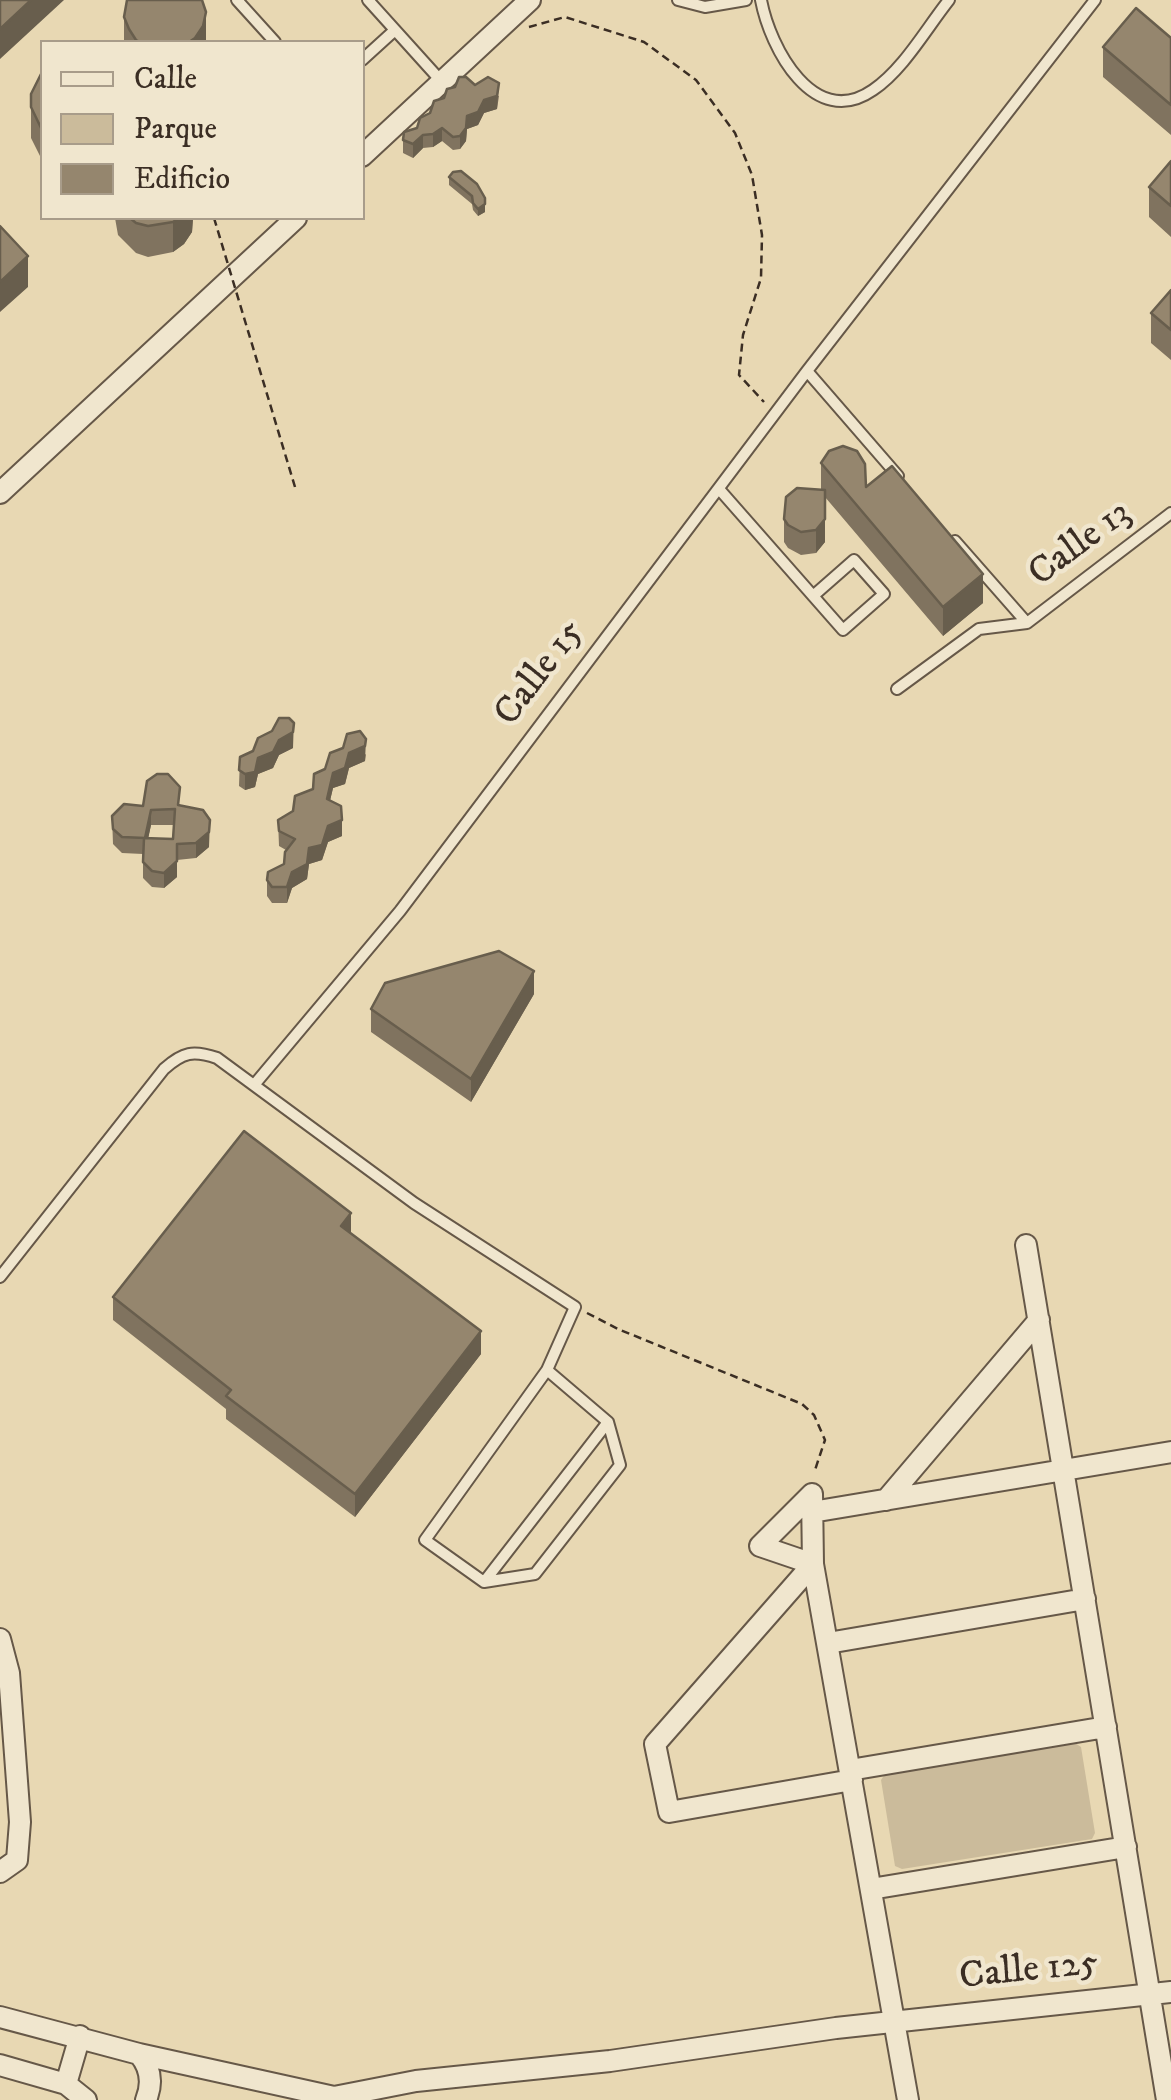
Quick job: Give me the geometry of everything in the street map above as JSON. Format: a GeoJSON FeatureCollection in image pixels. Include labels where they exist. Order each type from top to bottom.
{"type":"FeatureCollection","features":[{"type":"Feature","properties":{"kind":"street"},"geometry":{"type":"LineString","coordinates":[[365,153],[530,0]]}},
{"type":"Feature","properties":{"kind":"street"},"geometry":{"type":"LineString","coordinates":[[0,493],[294,220]]}},
{"type":"Feature","properties":{"kind":"street"},"geometry":{"type":"LineString","coordinates":[[1026,1245],[1126,1847],[1160,1993],[1167,2100]]}},
{"type":"Feature","properties":{"kind":"street"},"geometry":{"type":"LineString","coordinates":[[886,1500],[1039,1320]]}},
{"type":"Feature","properties":{"kind":"street"},"geometry":{"type":"LineString","coordinates":[[813,1564],[760,1546],[812,1503],[886,1500],[1171,1452]]}},
{"type":"Feature","properties":{"kind":"street"},"geometry":{"type":"LineString","coordinates":[[812,1503],[813,1564],[908,2100]]}},
{"type":"Feature","properties":{"kind":"street"},"geometry":{"type":"LineString","coordinates":[[813,1564],[655,1744],[670,1812],[1106,1727]]}},
{"type":"Feature","properties":{"kind":"street"},"geometry":{"type":"LineString","coordinates":[[828,1643],[1085,1600]]}},
{"type":"Feature","properties":{"kind":"street"},"geometry":{"type":"LineString","coordinates":[[0,1639],[9,1673],[20,1822],[17,1860],[0,1872]]}},
{"type":"Feature","properties":{"kind":"street"},"geometry":{"type":"LineString","coordinates":[[871,1889],[1126,1847]]}},
{"type":"Feature","properties":{"kind":"street","name":"Calle 125"},"geometry":{"type":"LineString","coordinates":[[0,2017],[334,2098],[416,2082],[1160,1993]]}},
{"type":"Feature","properties":{"kind":"street"},"geometry":{"type":"LineString","coordinates":[[66,2084],[80,2036]]}},
{"type":"Feature","properties":{"kind":"street"},"geometry":{"type":"LineString","coordinates":[[140,2054],[150,2075],[146,2100]]}},
{"type":"Feature","properties":{"kind":"street"},"geometry":{"type":"LineString","coordinates":[[0,2065],[66,2084],[86,2099]]}},
{"type":"Feature","properties":{"kind":"lane"},"geometry":{"type":"LineString","coordinates":[[237,0],[273,40]]}},
{"type":"Feature","properties":{"kind":"lane"},"geometry":{"type":"LineString","coordinates":[[368,0],[442,82]]}},
{"type":"Feature","properties":{"kind":"lane"},"geometry":{"type":"LineString","coordinates":[[678,0],[706,7],[746,0]]}},
{"type":"Feature","properties":{"kind":"lane"},"geometry":{"type":"LineString","coordinates":[[760,0],[777,49],[790,70],[820,97],[840,103],[870,93],[886,80],[948,0]]}},
{"type":"Feature","properties":{"kind":"lane","name":"Calle 15"},"geometry":{"type":"LineString","coordinates":[[254,1085],[400,911],[807,372],[1096,0]]}},
{"type":"Feature","properties":{"kind":"lane"},"geometry":{"type":"LineString","coordinates":[[365,57],[396,30]]}},
{"type":"Feature","properties":{"kind":"lane"},"geometry":{"type":"LineString","coordinates":[[807,372],[910,490]]}},
{"type":"Feature","properties":{"kind":"lane"},"geometry":{"type":"LineString","coordinates":[[719,489],[813,596],[844,630],[884,594],[854,560],[813,596]]}},
{"type":"Feature","properties":{"kind":"lane","name":"Calle 13"},"geometry":{"type":"LineString","coordinates":[[1027,624],[1171,513]]}},
{"type":"Feature","properties":{"kind":"lane"},"geometry":{"type":"LineString","coordinates":[[950,534],[1027,624]]}},
{"type":"Feature","properties":{"kind":"lane"},"geometry":{"type":"LineString","coordinates":[[897,689],[980,628],[1027,624]]}},
{"type":"Feature","properties":{"kind":"lane"},"geometry":{"type":"LineString","coordinates":[[0,1277],[164,1069],[180,1055],[196,1051],[217,1058],[414,1203],[575,1307],[547,1370],[425,1540],[484,1582],[535,1574],[620,1466],[608,1422],[547,1370]]}},
{"type":"Feature","properties":{"kind":"lane"},"geometry":{"type":"LineString","coordinates":[[484,1582],[608,1422]]}},
{"type":"Feature","properties":{"kind":"path"},"geometry":{"type":"LineString","coordinates":[[530,26],[565,18],[644,42],[696,80],[735,132],[752,176],[762,234],[761,278],[743,335],[739,375],[775,414]]}},
{"type":"Feature","properties":{"kind":"path"},"geometry":{"type":"LineString","coordinates":[[215,220],[296,487]]}},
{"type":"Feature","properties":{"kind":"path"},"geometry":{"type":"LineString","coordinates":[[575,1307],[618,1329],[802,1404],[814,1415],[825,1440],[816,1466],[812,1503]]}},
{"type":"Feature","properties":{"kind":"green space"},"geometry":{"type":"Polygon","coordinates":[[[1075,1743],[1081,1747],[1095,1833],[1092,1839],[902,1869],[895,1866],[881,1780],[885,1774],[1075,1743]]]}},
{"type":"Feature","properties":{"kind":"building"},"geometry":{"type":"Polygon","coordinates":[[[0,0],[31,0],[0,29],[0,0]]]}},
{"type":"Feature","properties":{"kind":"building"},"geometry":{"type":"Polygon","coordinates":[[[127,0],[202,0],[206,12],[203,26],[192,40],[136,40],[124,17],[127,0]]]}},
{"type":"Feature","properties":{"kind":"building"},"geometry":{"type":"Polygon","coordinates":[[[1136,8],[1171,38],[1171,105],[1103,47],[1136,8]]]}},
{"type":"Feature","properties":{"kind":"building"},"geometry":{"type":"Polygon","coordinates":[[[40,76],[40,126],[31,107],[31,94],[40,76]]]}},
{"type":"Feature","properties":{"kind":"building"},"geometry":{"type":"Polygon","coordinates":[[[459,77],[466,77],[475,85],[488,77],[499,83],[497,96],[484,100],[478,112],[467,116],[466,128],[460,136],[453,137],[442,128],[423,135],[413,144],[403,140],[404,132],[417,128],[420,118],[430,113],[434,101],[444,98],[459,77]]]}},
{"type":"Feature","properties":{"kind":"building"},"geometry":{"type":"Polygon","coordinates":[[[1171,161],[1171,206],[1149,187],[1171,161]]]}},
{"type":"Feature","properties":{"kind":"building"},"geometry":{"type":"Polygon","coordinates":[[[461,171],[477,184],[485,198],[485,204],[478,209],[472,196],[449,177],[461,171]]]}},
{"type":"Feature","properties":{"kind":"building"},"geometry":{"type":"Polygon","coordinates":[[[132,220],[176,220],[148,226],[132,220]]]}},
{"type":"Feature","properties":{"kind":"building"},"geometry":{"type":"Polygon","coordinates":[[[0,226],[28,256],[0,282],[0,226]]]}},
{"type":"Feature","properties":{"kind":"building"},"geometry":{"type":"Polygon","coordinates":[[[1171,290],[1171,330],[1151,313],[1171,290]]]}},
{"type":"Feature","properties":{"kind":"building"},"geometry":{"type":"Polygon","coordinates":[[[843,446],[857,451],[865,464],[866,487],[892,466],[983,574],[943,607],[821,463],[829,451],[843,446]]]}},
{"type":"Feature","properties":{"kind":"building"},"geometry":{"type":"Polygon","coordinates":[[[797,488],[825,490],[825,519],[816,530],[801,532],[784,519],[786,497],[797,488]]]}},
{"type":"Feature","properties":{"kind":"building"},"geometry":{"type":"Polygon","coordinates":[[[279,718],[289,718],[294,723],[293,732],[279,740],[273,752],[258,758],[255,772],[245,774],[239,770],[240,757],[253,751],[258,738],[272,731],[279,718]]]}},
{"type":"Feature","properties":{"kind":"building"},"geometry":{"type":"Polygon","coordinates":[[[360,731],[366,739],[365,746],[349,753],[345,768],[333,773],[327,799],[341,806],[342,820],[328,826],[322,845],[309,848],[307,864],[292,872],[287,887],[272,887],[267,880],[268,872],[284,864],[285,852],[295,839],[279,831],[278,820],[293,811],[295,796],[313,789],[314,774],[325,769],[330,753],[343,748],[347,734],[360,731]]]}},
{"type":"Feature","properties":{"kind":"building"},"geometry":{"type":"Polygon","coordinates":[[[157,774],[168,774],[180,787],[178,805],[203,810],[210,820],[209,832],[196,843],[177,844],[177,861],[164,873],[152,871],[143,862],[144,838],[173,839],[175,809],[151,810],[145,838],[122,837],[113,829],[112,816],[124,804],[143,806],[147,781],[157,774]]]}},
{"type":"Feature","properties":{"kind":"building"},"geometry":{"type":"Polygon","coordinates":[[[499,951],[534,971],[471,1079],[371,1009],[385,983],[499,951]]]}},
{"type":"Feature","properties":{"kind":"building"},"geometry":{"type":"Polygon","coordinates":[[[244,1131],[351,1213],[341,1226],[481,1331],[355,1494],[226,1396],[231,1390],[113,1297],[244,1131]]]}}]}
